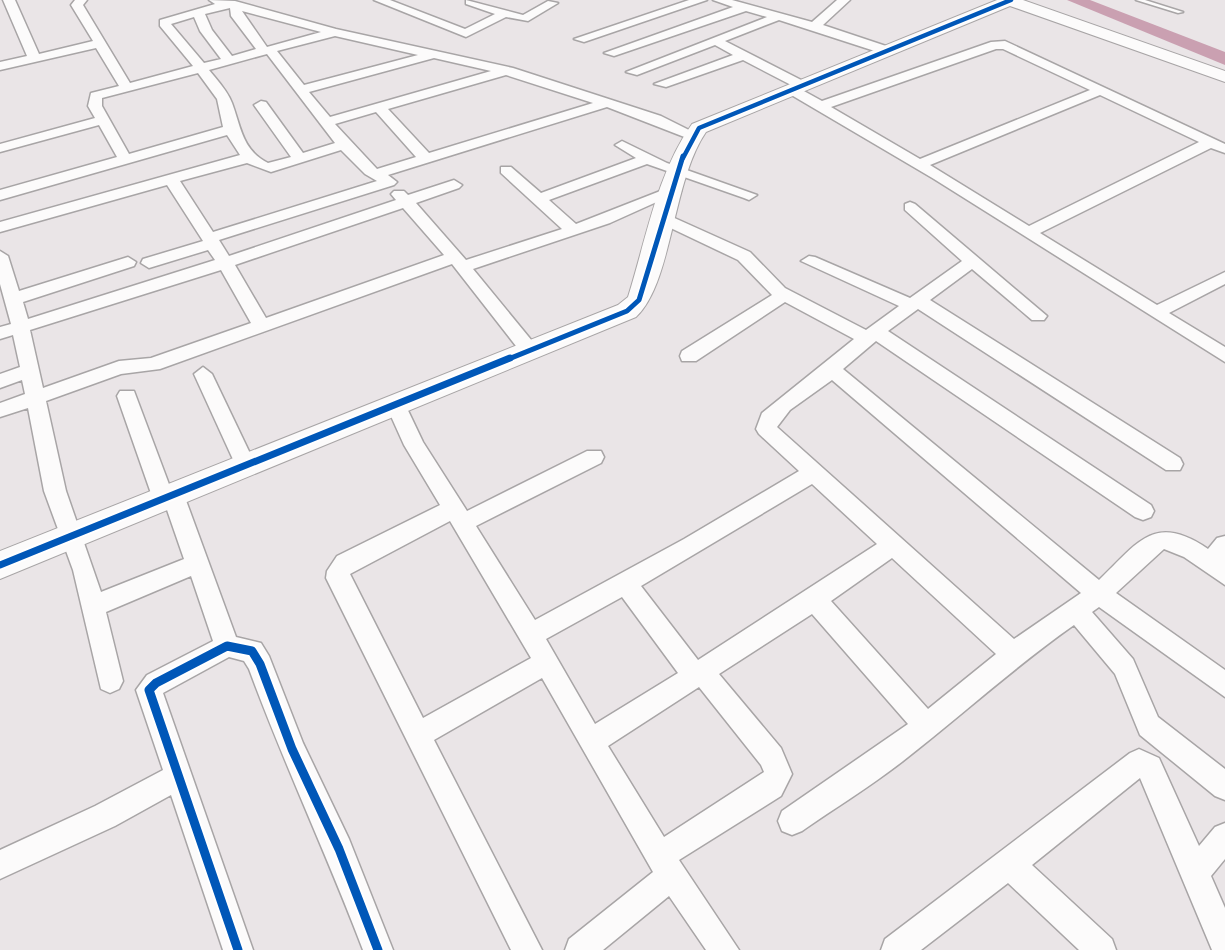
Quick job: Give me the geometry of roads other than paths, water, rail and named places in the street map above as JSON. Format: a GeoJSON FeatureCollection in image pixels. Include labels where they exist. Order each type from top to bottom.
{"type":"FeatureCollection","features":[{"type":"Feature","properties":{"kind":"street"},"geometry":{"type":"LineString","coordinates":[[81,0],[76,3],[126,87]]}},
{"type":"Feature","properties":{"kind":"street"},"geometry":{"type":"LineString","coordinates":[[215,0],[334,33],[508,71],[607,103],[691,135]]}},
{"type":"Feature","properties":{"kind":"street"},"geometry":{"type":"LineString","coordinates":[[380,0],[405,9],[448,15],[468,33],[516,0]]}},
{"type":"Feature","properties":{"kind":"street"},"geometry":{"type":"LineString","coordinates":[[405,9],[421,0]]}},
{"type":"Feature","properties":{"kind":"street"},"geometry":{"type":"LineString","coordinates":[[580,39],[701,0]]}},
{"type":"Feature","properties":{"kind":"street"},"geometry":{"type":"LineString","coordinates":[[719,0],[779,13],[888,51]]}},
{"type":"Feature","properties":{"kind":"street"},"geometry":{"type":"LineString","coordinates":[[814,26],[844,0]]}},
{"type":"Feature","properties":{"kind":"street"},"geometry":{"type":"LineString","coordinates":[[0,565],[619,315],[639,300],[674,181],[691,135],[708,123],[1010,0],[1225,77]]}},
{"type":"Feature","properties":{"kind":"street"},"geometry":{"type":"LineString","coordinates":[[448,15],[472,1],[527,19],[546,2],[569,8]]}},
{"type":"Feature","properties":{"kind":"street"},"geometry":{"type":"LineString","coordinates":[[232,3],[164,23],[223,98],[230,114],[231,129],[257,166],[265,169],[344,145]]}},
{"type":"Feature","properties":{"kind":"street"},"geometry":{"type":"LineString","coordinates":[[232,3],[237,16],[344,145],[370,171],[383,178],[405,202],[530,351]]}},
{"type":"Feature","properties":{"kind":"street"},"geometry":{"type":"LineString","coordinates":[[610,53],[738,3]]}},
{"type":"Feature","properties":{"kind":"street"},"geometry":{"type":"LineString","coordinates":[[0,13],[12,5],[35,59]]}},
{"type":"Feature","properties":{"kind":"street"},"geometry":{"type":"LineString","coordinates":[[198,12],[206,31],[229,60]]}},
{"type":"Feature","properties":{"kind":"street"},"geometry":{"type":"LineString","coordinates":[[632,72],[718,41],[779,13]]}},
{"type":"Feature","properties":{"kind":"street"},"geometry":{"type":"LineString","coordinates":[[125,160],[94,99],[126,87],[334,33]]}},
{"type":"Feature","properties":{"kind":"street"},"geometry":{"type":"LineString","coordinates":[[718,41],[798,88],[821,106],[1029,232],[1225,356]]}},
{"type":"Feature","properties":{"kind":"street"},"geometry":{"type":"LineString","coordinates":[[0,66],[102,43]]}},
{"type":"Feature","properties":{"kind":"street"},"geometry":{"type":"LineString","coordinates":[[821,106],[995,45],[1014,47],[1218,145]]}},
{"type":"Feature","properties":{"kind":"street"},"geometry":{"type":"LineString","coordinates":[[301,90],[437,54]]}},
{"type":"Feature","properties":{"kind":"street"},"geometry":{"type":"LineString","coordinates":[[661,84],[744,55]]}},
{"type":"Feature","properties":{"kind":"street"},"geometry":{"type":"LineString","coordinates":[[325,122],[508,71]]}},
{"type":"Feature","properties":{"kind":"street"},"geometry":{"type":"LineString","coordinates":[[919,164],[1101,90]]}},
{"type":"Feature","properties":{"kind":"street"},"geometry":{"type":"LineString","coordinates":[[149,263],[427,160],[607,103]]}},
{"type":"Feature","properties":{"kind":"street"},"geometry":{"type":"LineString","coordinates":[[261,105],[300,160]]}},
{"type":"Feature","properties":{"kind":"street"},"geometry":{"type":"LineString","coordinates":[[379,107],[427,160]]}},
{"type":"Feature","properties":{"kind":"street"},"geometry":{"type":"LineString","coordinates":[[0,148],[103,120]]}},
{"type":"Feature","properties":{"kind":"street"},"geometry":{"type":"LineString","coordinates":[[0,195],[231,129]]}},
{"type":"Feature","properties":{"kind":"street"},"geometry":{"type":"LineString","coordinates":[[622,145],[646,159],[674,181],[749,195]]}},
{"type":"Feature","properties":{"kind":"street"},"geometry":{"type":"LineString","coordinates":[[1029,232],[1218,145]]}},
{"type":"Feature","properties":{"kind":"street"},"geometry":{"type":"LineString","coordinates":[[0,227],[251,157]]}},
{"type":"Feature","properties":{"kind":"street"},"geometry":{"type":"LineString","coordinates":[[538,199],[646,159]]}},
{"type":"Feature","properties":{"kind":"street"},"geometry":{"type":"LineString","coordinates":[[506,170],[573,230]]}},
{"type":"Feature","properties":{"kind":"street"},"geometry":{"type":"LineString","coordinates":[[172,181],[262,327]]}},
{"type":"Feature","properties":{"kind":"street"},"geometry":{"type":"LineString","coordinates":[[0,410],[119,368],[153,364],[458,262],[573,230],[674,181]]}},
{"type":"Feature","properties":{"kind":"street"},"geometry":{"type":"LineString","coordinates":[[0,333],[224,263],[454,185]]}},
{"type":"Feature","properties":{"kind":"street"},"geometry":{"type":"LineString","coordinates":[[909,207],[1038,316]]}},
{"type":"Feature","properties":{"kind":"street"},"geometry":{"type":"LineString","coordinates":[[664,219],[744,256],[784,295],[871,335],[1143,511]]}},
{"type":"Feature","properties":{"kind":"street"},"geometry":{"type":"LineString","coordinates":[[0,256],[20,327],[55,491],[84,570],[110,681]]}},
{"type":"Feature","properties":{"kind":"street"},"geometry":{"type":"LineString","coordinates":[[809,261],[915,303],[1173,464]]}},
{"type":"Feature","properties":{"kind":"street"},"geometry":{"type":"LineString","coordinates":[[972,261],[871,335],[832,370],[783,405],[766,426],[772,437],[1013,654]]}},
{"type":"Feature","properties":{"kind":"street"},"geometry":{"type":"LineString","coordinates":[[8,291],[128,262]]}},
{"type":"Feature","properties":{"kind":"street"},"geometry":{"type":"LineString","coordinates":[[1157,312],[1225,277]]}},
{"type":"Feature","properties":{"kind":"street"},"geometry":{"type":"LineString","coordinates":[[689,356],[784,295]]}},
{"type":"Feature","properties":{"kind":"street"},"geometry":{"type":"LineString","coordinates":[[832,370],[1099,594],[1225,685]]}},
{"type":"Feature","properties":{"kind":"street"},"geometry":{"type":"LineString","coordinates":[[0,381],[28,371]]}},
{"type":"Feature","properties":{"kind":"street"},"geometry":{"type":"LineString","coordinates":[[203,374],[246,466]]}},
{"type":"Feature","properties":{"kind":"street"},"geometry":{"type":"LineString","coordinates":[[127,396],[227,646]]}},
{"type":"Feature","properties":{"kind":"street"},"geometry":{"type":"LineString","coordinates":[[396,405],[414,445],[531,635],[591,742],[666,866],[724,950]]}},
{"type":"Feature","properties":{"kind":"street"},"geometry":{"type":"LineString","coordinates":[[527,950],[341,586],[338,571],[345,563],[594,457]]}},
{"type":"Feature","properties":{"kind":"street"},"geometry":{"type":"LineString","coordinates":[[531,635],[692,547],[813,473]]}},
{"type":"Feature","properties":{"kind":"street"},"geometry":{"type":"LineString","coordinates":[[792,821],[891,754],[977,688],[1013,654],[1099,594],[1155,541],[1162,538],[1177,542],[1217,570],[1225,545]]}},
{"type":"Feature","properties":{"kind":"street"},"geometry":{"type":"LineString","coordinates":[[591,742],[892,546]]}},
{"type":"Feature","properties":{"kind":"street"},"geometry":{"type":"LineString","coordinates":[[92,607],[196,564]]}},
{"type":"Feature","properties":{"kind":"street"},"geometry":{"type":"LineString","coordinates":[[580,950],[635,902],[666,866],[771,786],[778,774],[772,757],[697,673],[625,583]]}},
{"type":"Feature","properties":{"kind":"street"},"geometry":{"type":"LineString","coordinates":[[814,599],[926,725]]}},
{"type":"Feature","properties":{"kind":"street"},"geometry":{"type":"LineString","coordinates":[[1076,610],[1124,667],[1149,726],[1225,786]]}},
{"type":"Feature","properties":{"kind":"street"},"geometry":{"type":"LineString","coordinates":[[238,950],[149,690],[156,683],[227,646],[251,651],[260,664],[292,749],[342,857],[378,950]]}},
{"type":"Feature","properties":{"kind":"street"},"geometry":{"type":"LineString","coordinates":[[416,736],[547,662]]}},
{"type":"Feature","properties":{"kind":"street"},"geometry":{"type":"LineString","coordinates":[[896,950],[1141,762],[1149,767],[1164,799],[1224,942]]}},
{"type":"Feature","properties":{"kind":"street"},"geometry":{"type":"LineString","coordinates":[[0,866],[105,816],[180,775]]}},
{"type":"Feature","properties":{"kind":"street"},"geometry":{"type":"LineString","coordinates":[[1195,873],[1225,836]]}},
{"type":"Feature","properties":{"kind":"street"},"geometry":{"type":"LineString","coordinates":[[1010,865],[1101,950]]}},
{"type":"Feature","properties":{"kind":"lane"},"geometry":{"type":"LineString","coordinates":[[1139,0],[1180,12]]}},
{"type":"Feature","properties":{"kind":"waterway"},"geometry":{"type":"LineString","coordinates":[[1075,0],[1225,59]]}}]}
